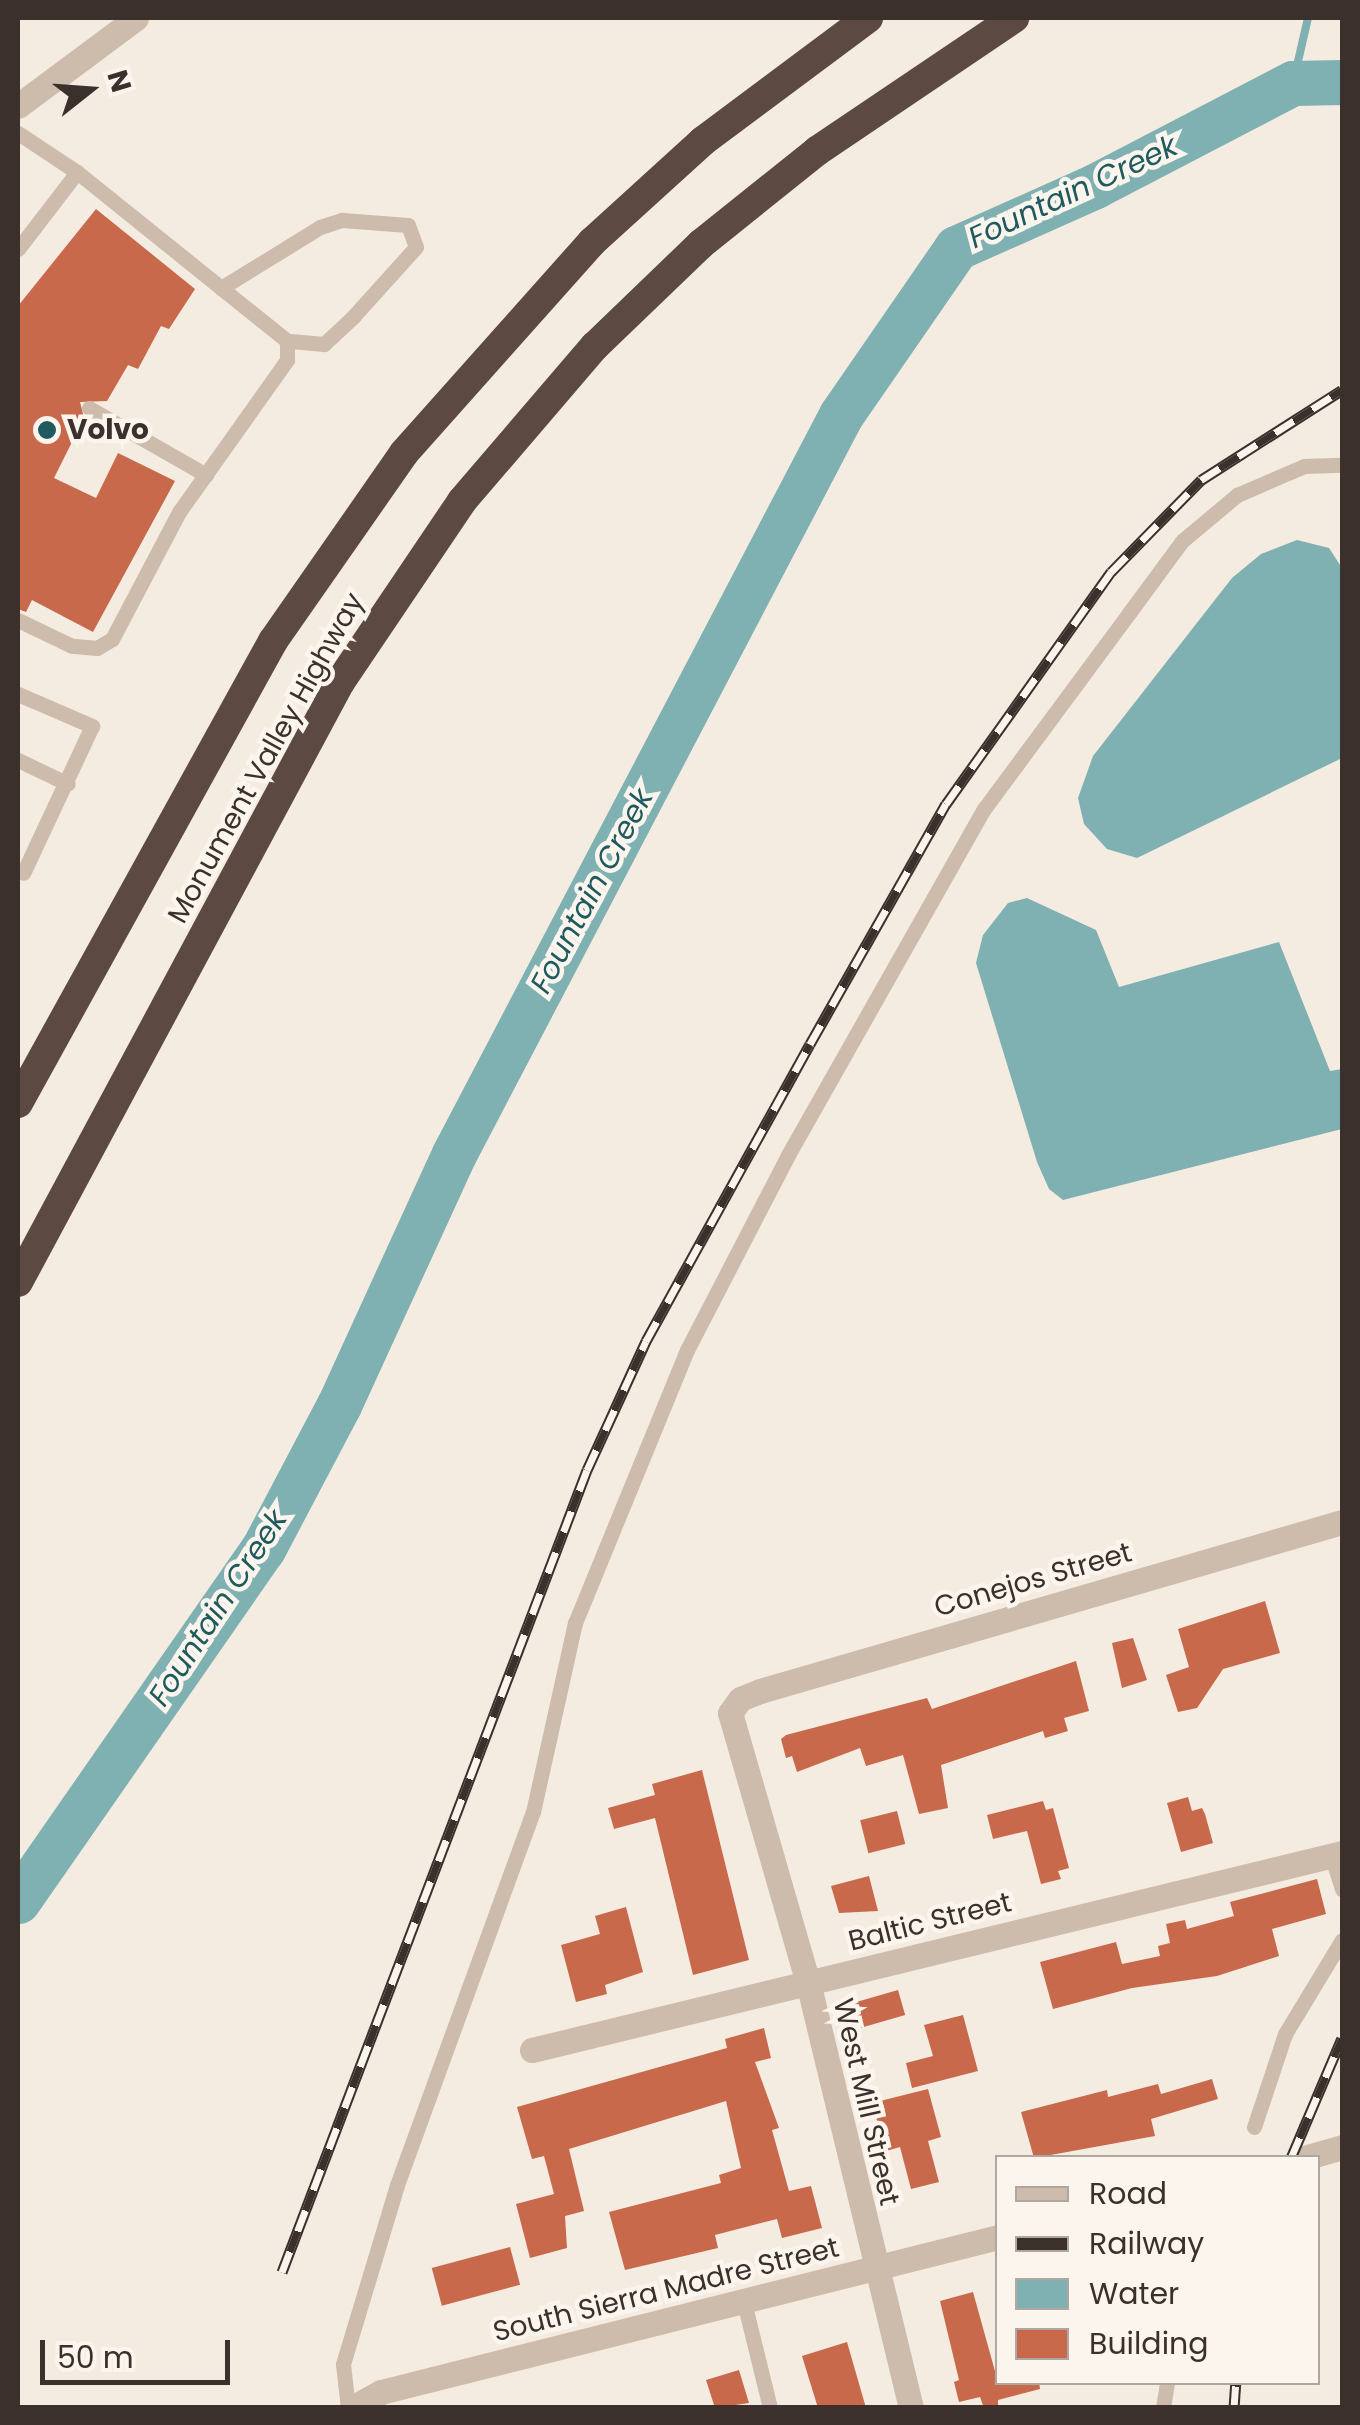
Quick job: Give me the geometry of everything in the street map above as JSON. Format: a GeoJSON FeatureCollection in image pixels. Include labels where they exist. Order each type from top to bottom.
{"type":"FeatureCollection","features":[{"type":"Feature","properties":{"kind":"highway","name":"Monument Valley Highway"},"geometry":{"type":"LineString","coordinates":[[18,1103],[273,642],[404,452],[592,242],[703,140],[868,18]]}},
{"type":"Feature","properties":{"kind":"highway","name":"Monument Valley Highway"},"geometry":{"type":"LineString","coordinates":[[18,1282],[340,682],[462,500],[595,346],[701,244],[817,151],[1014,18]]}},
{"type":"Feature","properties":{"kind":"street"},"geometry":{"type":"LineString","coordinates":[[18,106],[108,25],[136,18]]}},
{"type":"Feature","properties":{"kind":"street","name":"Conejos Street"},"geometry":{"type":"LineString","coordinates":[[740,1699],[1342,1522]]}},
{"type":"Feature","properties":{"kind":"street","name":"West Mill Street"},"geometry":{"type":"LineString","coordinates":[[740,1699],[730,1713],[808,1983],[874,2269],[911,2408]]}},
{"type":"Feature","properties":{"kind":"street","name":"Baltic Street"},"geometry":{"type":"LineString","coordinates":[[532,2050],[1337,1854]]}},
{"type":"Feature","properties":{"kind":"street"},"geometry":{"type":"LineString","coordinates":[[1314,2155],[1342,2147]]}},
{"type":"Feature","properties":{"kind":"street","name":"South Sierra Madre Street"},"geometry":{"type":"LineString","coordinates":[[350,2408],[381,2392],[995,2239]]}},
{"type":"Feature","properties":{"kind":"lane"},"geometry":{"type":"LineString","coordinates":[[18,133],[77,172],[220,288],[286,341],[324,344],[416,247],[408,225],[342,220],[320,227],[220,288]]}},
{"type":"Feature","properties":{"kind":"lane"},"geometry":{"type":"LineString","coordinates":[[18,249],[77,172]]}},
{"type":"Feature","properties":{"kind":"lane"},"geometry":{"type":"LineString","coordinates":[[18,620],[72,646],[97,648],[112,639],[206,474],[287,360],[286,341]]}},
{"type":"Feature","properties":{"kind":"lane"},"geometry":{"type":"LineString","coordinates":[[88,408],[206,474]]}},
{"type":"Feature","properties":{"kind":"lane"},"geometry":{"type":"LineString","coordinates":[[350,2408],[342,2364],[398,2184],[533,1812],[574,1623],[687,1350],[788,1155],[984,809],[1182,540],[1237,495],[1304,466],[1342,466]]}},
{"type":"Feature","properties":{"kind":"lane"},"geometry":{"type":"LineString","coordinates":[[18,694],[92,726],[23,873]]}},
{"type":"Feature","properties":{"kind":"lane"},"geometry":{"type":"LineString","coordinates":[[18,760],[68,784]]}},
{"type":"Feature","properties":{"kind":"lane"},"geometry":{"type":"LineString","coordinates":[[1337,1854],[1342,1888]]}},
{"type":"Feature","properties":{"kind":"lane"},"geometry":{"type":"LineString","coordinates":[[1254,2126],[1285,2034],[1342,1940]]}},
{"type":"Feature","properties":{"kind":"lane"},"geometry":{"type":"LineString","coordinates":[[744,2302],[770,2408]]}},
{"type":"Feature","properties":{"kind":"water"},"geometry":{"type":"Polygon","coordinates":[[[1297,540],[1329,548],[1342,568],[1342,758],[1137,858],[1107,849],[1084,824],[1078,798],[1093,756],[1232,578],[1261,554],[1297,540]]]}},
{"type":"Feature","properties":{"kind":"water"},"geometry":{"type":"Polygon","coordinates":[[[1027,898],[1096,930],[1119,987],[1279,942],[1330,1071],[1342,1069],[1342,1129],[1063,1200],[1049,1189],[1037,1162],[976,963],[983,935],[1008,903],[1027,898]]]}},
{"type":"Feature","properties":{"kind":"building","name":"Volvo"},"geometry":{"type":"Polygon","coordinates":[[[96,209],[195,289],[169,329],[161,326],[138,369],[128,365],[107,401],[80,402],[84,418],[54,478],[96,498],[118,453],[175,481],[93,632],[32,600],[26,612],[18,609],[18,306],[96,209]]]}},
{"type":"Feature","properties":{"kind":"building"},"geometry":{"type":"Polygon","coordinates":[[[1265,1601],[1280,1653],[1223,1669],[1197,1708],[1178,1712],[1166,1675],[1189,1667],[1178,1629],[1265,1601]]]}},
{"type":"Feature","properties":{"kind":"building"},"geometry":{"type":"Polygon","coordinates":[[[1133,1638],[1147,1680],[1122,1688],[1112,1643],[1133,1638]]]}},
{"type":"Feature","properties":{"kind":"building"},"geometry":{"type":"Polygon","coordinates":[[[1076,1661],[1089,1711],[1064,1718],[1068,1731],[1045,1738],[1043,1731],[941,1765],[948,1808],[919,1814],[903,1755],[866,1766],[860,1748],[797,1772],[792,1756],[786,1758],[781,1739],[786,1735],[927,1698],[932,1709],[1076,1661]]]}},
{"type":"Feature","properties":{"kind":"building"},"geometry":{"type":"Polygon","coordinates":[[[702,1770],[749,1960],[693,1975],[655,1818],[614,1829],[608,1808],[655,1795],[652,1784],[702,1770]]]}},
{"type":"Feature","properties":{"kind":"building"},"geometry":{"type":"Polygon","coordinates":[[[1188,1797],[1192,1811],[1202,1808],[1213,1843],[1181,1852],[1167,1803],[1188,1797]]]}},
{"type":"Feature","properties":{"kind":"building"},"geometry":{"type":"Polygon","coordinates":[[[1043,1801],[1046,1810],[1053,1808],[1069,1868],[1058,1871],[1061,1879],[1041,1884],[1027,1831],[993,1839],[987,1815],[1043,1801]]]}},
{"type":"Feature","properties":{"kind":"building"},"geometry":{"type":"Polygon","coordinates":[[[897,1811],[905,1844],[868,1853],[860,1820],[897,1811]]]}},
{"type":"Feature","properties":{"kind":"building"},"geometry":{"type":"Polygon","coordinates":[[[869,1876],[878,1911],[839,1913],[831,1886],[869,1876]]]}},
{"type":"Feature","properties":{"kind":"building"},"geometry":{"type":"Polygon","coordinates":[[[1317,1879],[1326,1914],[1272,1929],[1279,1956],[1217,1976],[1132,1988],[1053,2009],[1040,1962],[1116,1942],[1122,1964],[1160,1956],[1158,1946],[1170,1943],[1166,1924],[1185,1920],[1187,1929],[1234,1916],[1230,1902],[1317,1879]]]}},
{"type":"Feature","properties":{"kind":"building"},"geometry":{"type":"Polygon","coordinates":[[[626,1907],[643,1972],[605,1985],[607,1994],[576,2002],[561,1945],[600,1934],[595,1916],[626,1907]]]}},
{"type":"Feature","properties":{"kind":"building"},"geometry":{"type":"Polygon","coordinates":[[[898,1990],[905,2015],[861,2028],[854,2003],[898,1990]]]}},
{"type":"Feature","properties":{"kind":"building"},"geometry":{"type":"Polygon","coordinates":[[[963,2015],[978,2071],[912,2088],[906,2063],[933,2056],[924,2025],[963,2015]]]}},
{"type":"Feature","properties":{"kind":"building"},"geometry":{"type":"Polygon","coordinates":[[[764,2028],[771,2058],[755,2062],[779,2128],[772,2130],[789,2191],[811,2186],[822,2228],[782,2238],[777,2219],[715,2235],[718,2248],[625,2270],[609,2212],[721,2183],[719,2175],[741,2168],[726,2101],[569,2149],[584,2211],[565,2216],[567,2248],[530,2258],[516,2204],[554,2194],[544,2156],[532,2159],[517,2107],[727,2048],[725,2039],[764,2028]]]}},
{"type":"Feature","properties":{"kind":"building"},"geometry":{"type":"Polygon","coordinates":[[[1212,2079],[1218,2099],[1151,2119],[1155,2136],[1033,2155],[1021,2112],[1107,2090],[1108,2097],[1158,2084],[1161,2094],[1212,2079]]]}},
{"type":"Feature","properties":{"kind":"building"},"geometry":{"type":"Polygon","coordinates":[[[928,2089],[941,2137],[928,2141],[939,2182],[911,2189],[900,2147],[886,2151],[872,2103],[928,2089]]]}},
{"type":"Feature","properties":{"kind":"building"},"geometry":{"type":"Polygon","coordinates":[[[510,2247],[520,2285],[442,2306],[432,2268],[510,2247]]]}},
{"type":"Feature","properties":{"kind":"building"},"geometry":{"type":"Polygon","coordinates":[[[973,2292],[995,2371],[995,2385],[1039,2385],[1040,2389],[998,2400],[998,2408],[984,2408],[980,2397],[959,2402],[954,2382],[959,2380],[940,2301],[973,2292]]]}},
{"type":"Feature","properties":{"kind":"building"},"geometry":{"type":"Polygon","coordinates":[[[847,2342],[866,2408],[818,2408],[802,2356],[847,2342]]]}},
{"type":"Feature","properties":{"kind":"building"},"geometry":{"type":"Polygon","coordinates":[[[739,2370],[749,2403],[715,2408],[706,2380],[739,2370]]]}},
{"type":"Feature","properties":{"kind":"waterway"},"geometry":{"type":"LineString","coordinates":[[1293,83],[1308,18]]}},
{"type":"Feature","properties":{"kind":"waterway","name":"Fountain Creek"},"geometry":{"type":"LineString","coordinates":[[18,1901],[263,1549],[339,1405],[454,1154],[841,415],[956,248],[1095,186],[1293,83],[1342,82]]}},
{"type":"Feature","properties":{"kind":"railway"},"geometry":{"type":"LineString","coordinates":[[282,2272],[587,1470],[646,1341],[810,1044],[946,804],[1111,572],[1201,480],[1342,390]]}},
{"type":"Feature","properties":{"kind":"railway"},"geometry":{"type":"LineString","coordinates":[[1292,2155],[1342,2038]]}},
{"type":"Feature","properties":{"kind":"railway"},"geometry":{"type":"LineString","coordinates":[[1234,2408],[1236,2385]]}},
{"type":"Feature","properties":{"kind":"place","name":"Volvo"},"geometry":{"type":"Point","coordinates":[47,430]}}]}
